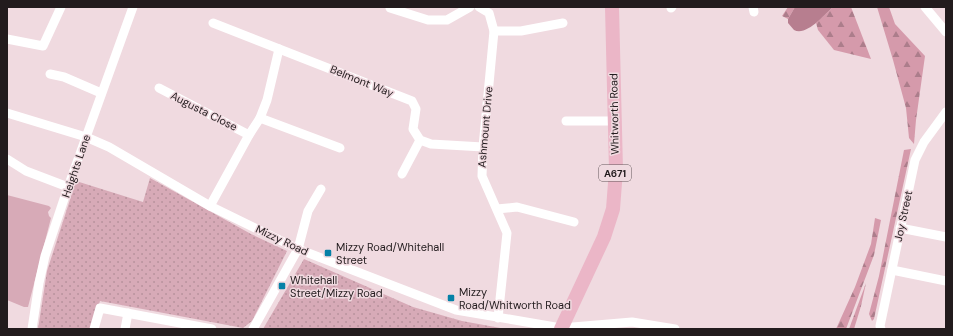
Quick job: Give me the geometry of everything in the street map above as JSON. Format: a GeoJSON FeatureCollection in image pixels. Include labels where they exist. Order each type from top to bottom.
{"type":"FeatureCollection","features":[{"type":"Feature","properties":{"kind":"main road","name":"Whitworth Road"},"geometry":{"type":"LineString","coordinates":[[561,329],[604,237],[613,208],[616,170],[612,7]]}},
{"type":"Feature","properties":{"kind":"street"},"geometry":{"type":"LineString","coordinates":[[7,38],[43,46],[61,7]]}},
{"type":"Feature","properties":{"kind":"street","name":"Heights Lane"},"geometry":{"type":"LineString","coordinates":[[32,329],[45,256],[101,93],[133,7]]}},
{"type":"Feature","properties":{"kind":"street"},"geometry":{"type":"LineString","coordinates":[[390,8],[428,20],[447,20],[470,7]]}},
{"type":"Feature","properties":{"kind":"street","name":"Ashmount Drive"},"geometry":{"type":"LineString","coordinates":[[480,7],[489,13],[494,31],[483,147],[482,176],[507,233],[498,318]]}},
{"type":"Feature","properties":{"kind":"street"},"geometry":{"type":"LineString","coordinates":[[924,7],[946,32]]}},
{"type":"Feature","properties":{"kind":"street","name":"Belmont Way"},"geometry":{"type":"LineString","coordinates":[[213,23],[412,101],[416,109],[413,129],[420,140]]}},
{"type":"Feature","properties":{"kind":"street"},"geometry":{"type":"LineString","coordinates":[[494,31],[521,31],[563,23]]}},
{"type":"Feature","properties":{"kind":"street","name":"Augusta Close"},"geometry":{"type":"LineString","coordinates":[[210,206],[260,118],[267,100],[279,49]]}},
{"type":"Feature","properties":{"kind":"street"},"geometry":{"type":"LineString","coordinates":[[50,74],[64,77],[101,93]]}},
{"type":"Feature","properties":{"kind":"street","name":"Augusta Close"},"geometry":{"type":"LineString","coordinates":[[159,88],[250,135]]}},
{"type":"Feature","properties":{"kind":"street","name":"Joy Street"},"geometry":{"type":"LineString","coordinates":[[881,329],[880,326],[915,160],[924,142],[946,112]]}},
{"type":"Feature","properties":{"kind":"street","name":"Mizzy Road"},"geometry":{"type":"LineString","coordinates":[[7,113],[86,137],[109,147],[210,206],[298,249],[456,310],[561,329],[632,322],[675,329]]}},
{"type":"Feature","properties":{"kind":"street"},"geometry":{"type":"LineString","coordinates":[[260,118],[340,148]]}},
{"type":"Feature","properties":{"kind":"street"},"geometry":{"type":"LineString","coordinates":[[566,121],[615,121]]}},
{"type":"Feature","properties":{"kind":"street"},"geometry":{"type":"LineString","coordinates":[[402,174],[420,140],[431,144],[483,147]]}},
{"type":"Feature","properties":{"kind":"street"},"geometry":{"type":"LineString","coordinates":[[7,159],[26,172],[68,187]]}},
{"type":"Feature","properties":{"kind":"street"},"geometry":{"type":"LineString","coordinates":[[254,329],[298,249],[308,211],[322,188]]}},
{"type":"Feature","properties":{"kind":"street"},"geometry":{"type":"LineString","coordinates":[[497,209],[517,207],[574,222]]}},
{"type":"Feature","properties":{"kind":"street"},"geometry":{"type":"LineString","coordinates":[[900,228],[946,237]]}},
{"type":"Feature","properties":{"kind":"street"},"geometry":{"type":"LineString","coordinates":[[892,270],[946,280]]}},
{"type":"Feature","properties":{"kind":"street"},"geometry":{"type":"LineString","coordinates":[[94,329],[100,308],[183,326],[212,329]]}},
{"type":"Feature","properties":{"kind":"street"},"geometry":{"type":"LineString","coordinates":[[125,329],[128,313]]}},
{"type":"Feature","properties":{"kind":"shaded area"},"geometry":{"type":"Polygon","coordinates":[[[795,7],[833,7],[810,28],[799,31],[794,30],[788,23],[788,19],[795,7]]]}},
{"type":"Feature","properties":{"kind":"shaded area"},"geometry":{"type":"Polygon","coordinates":[[[150,178],[251,234],[287,251],[252,321],[243,328],[100,301],[91,329],[38,329],[47,271],[76,181],[143,202],[150,178]]]}},
{"type":"Feature","properties":{"kind":"shaded area"},"geometry":{"type":"Polygon","coordinates":[[[7,195],[49,206],[51,208],[48,212],[51,218],[28,307],[24,307],[7,300],[7,195]]]}},
{"type":"Feature","properties":{"kind":"shaded area"},"geometry":{"type":"Polygon","coordinates":[[[304,259],[413,307],[462,321],[506,329],[263,329],[304,259]]]}},
{"type":"Feature","properties":{"kind":"green space"},"geometry":{"type":"Polygon","coordinates":[[[788,7],[795,7],[788,19],[782,16],[788,7]]]}},
{"type":"Feature","properties":{"kind":"green space"},"geometry":{"type":"Polygon","coordinates":[[[833,7],[851,7],[871,59],[834,50],[818,30],[816,23],[833,7]]]}},
{"type":"Feature","properties":{"kind":"green space"},"geometry":{"type":"Polygon","coordinates":[[[877,7],[889,7],[895,24],[925,56],[914,144],[909,138],[906,108],[877,7]]]}},
{"type":"Feature","properties":{"kind":"green space"},"geometry":{"type":"Polygon","coordinates":[[[911,149],[874,319],[872,321],[869,314],[879,276],[904,150],[911,149]]]}},
{"type":"Feature","properties":{"kind":"green space"},"geometry":{"type":"Polygon","coordinates":[[[875,218],[881,220],[874,255],[846,329],[836,329],[855,287],[871,244],[875,218]]]}},
{"type":"Feature","properties":{"kind":"green space"},"geometry":{"type":"Polygon","coordinates":[[[866,283],[854,329],[849,329],[866,283]]]}},
{"type":"Feature","properties":{"kind":"place","name":"Mizzy Road/Whitehall Street"},"geometry":{"type":"Point","coordinates":[328,253]}},
{"type":"Feature","properties":{"kind":"place","name":"Whitehall Street/Mizzy Road"},"geometry":{"type":"Point","coordinates":[282,286]}},
{"type":"Feature","properties":{"kind":"place","name":"Mizzy Road/Whitworth Road"},"geometry":{"type":"Point","coordinates":[451,298]}}]}
